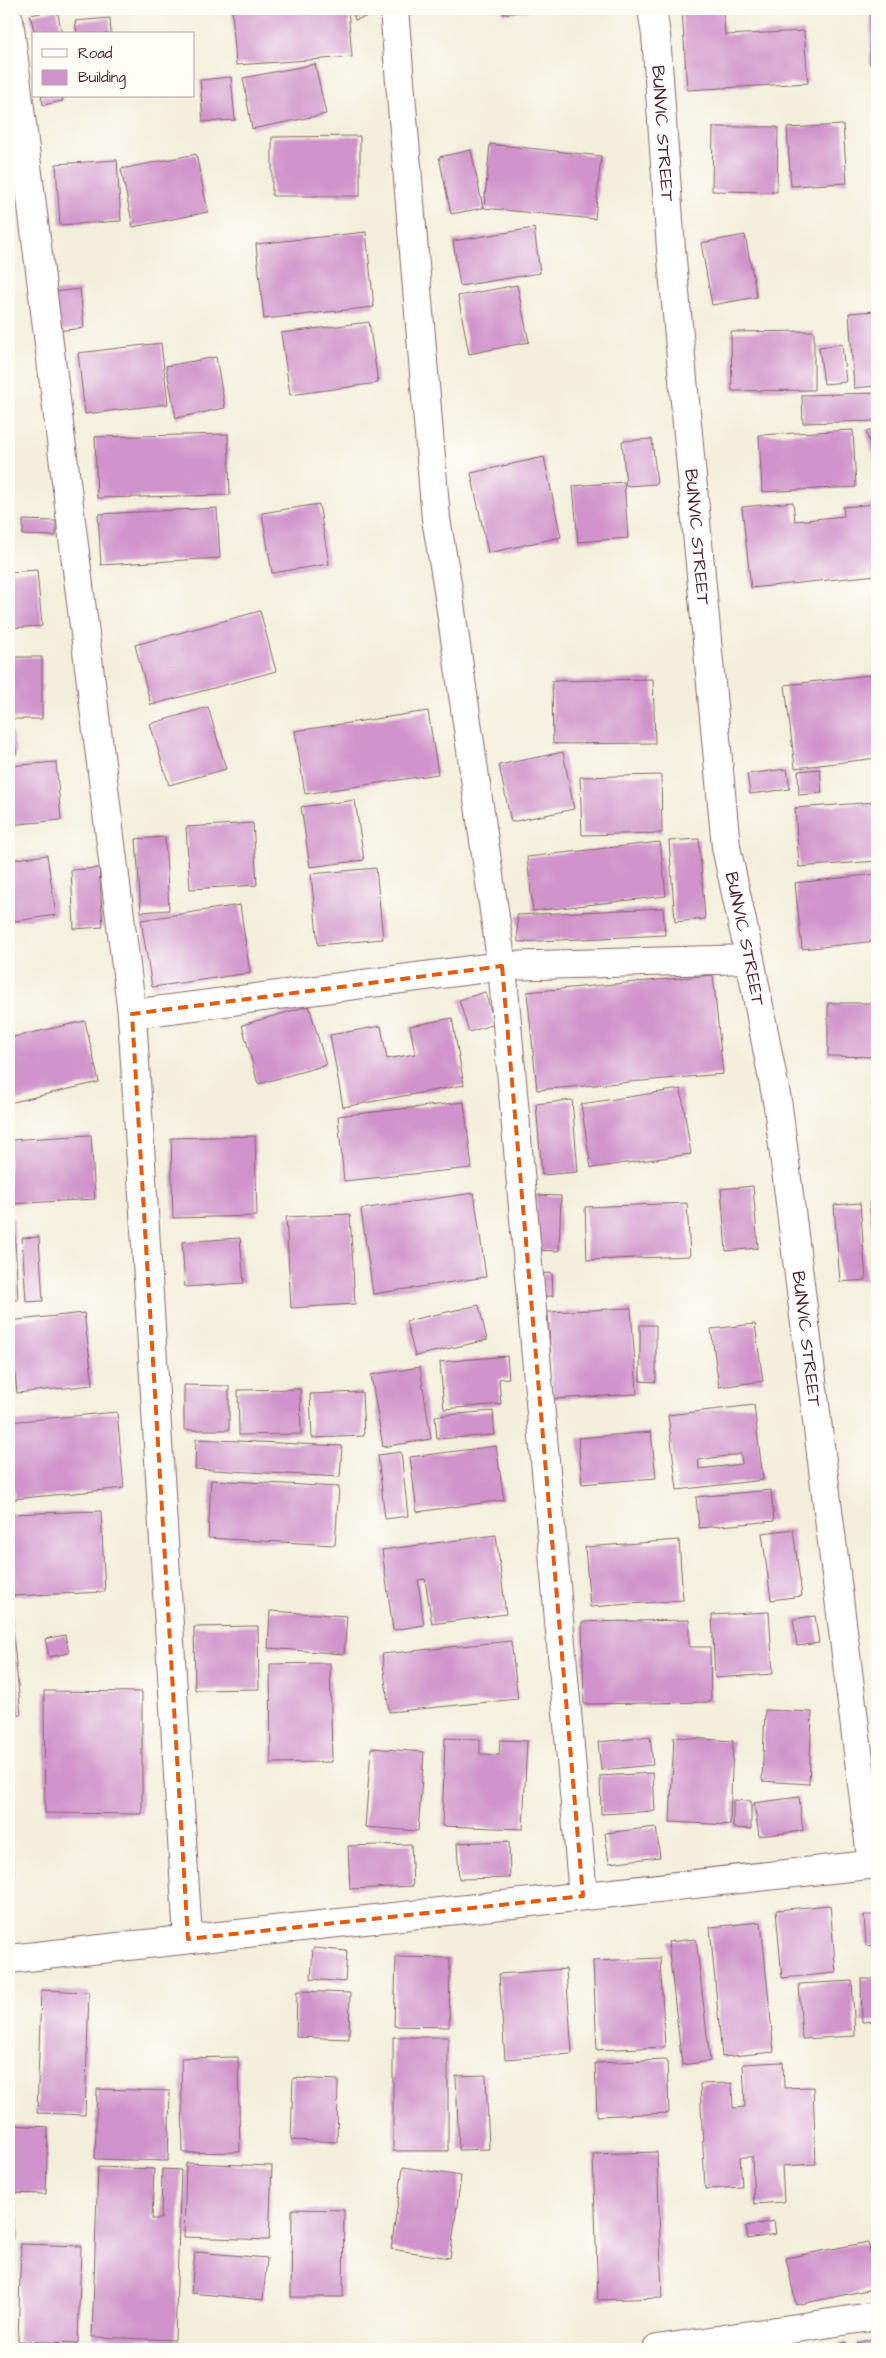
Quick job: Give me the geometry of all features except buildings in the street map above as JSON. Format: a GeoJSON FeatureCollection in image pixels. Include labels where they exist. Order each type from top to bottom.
{"type":"FeatureCollection","features":[{"type":"Feature","properties":{"kind":"street"},"geometry":{"type":"LineString","coordinates":[[394,9],[436,519],[447,583],[502,966],[583,1896]]}},
{"type":"Feature","properties":{"kind":"street","name":"BUNVIC STREET"},"geometry":{"type":"LineString","coordinates":[[652,9],[656,35],[671,249],[726,848],[750,959],[778,1106],[875,1864]]}},
{"type":"Feature","properties":{"kind":"street"},"geometry":{"type":"LineString","coordinates":[[10,26],[132,1014],[188,1940]]}},
{"type":"Feature","properties":{"kind":"street"},"geometry":{"type":"LineString","coordinates":[[132,1014],[502,966],[750,959]]}},
{"type":"Feature","properties":{"kind":"street"},"geometry":{"type":"LineString","coordinates":[[9,1959],[875,1864]]}},
{"type":"Feature","properties":{"kind":"street"},"geometry":{"type":"LineString","coordinates":[[657,2349],[877,2316]]}},
{"type":"Feature","properties":{"kind":"highlighted area"},"geometry":{"type":"Polygon","coordinates":[[[502,966],[583,1896],[188,1939],[132,1014],[502,966]]]}}]}
